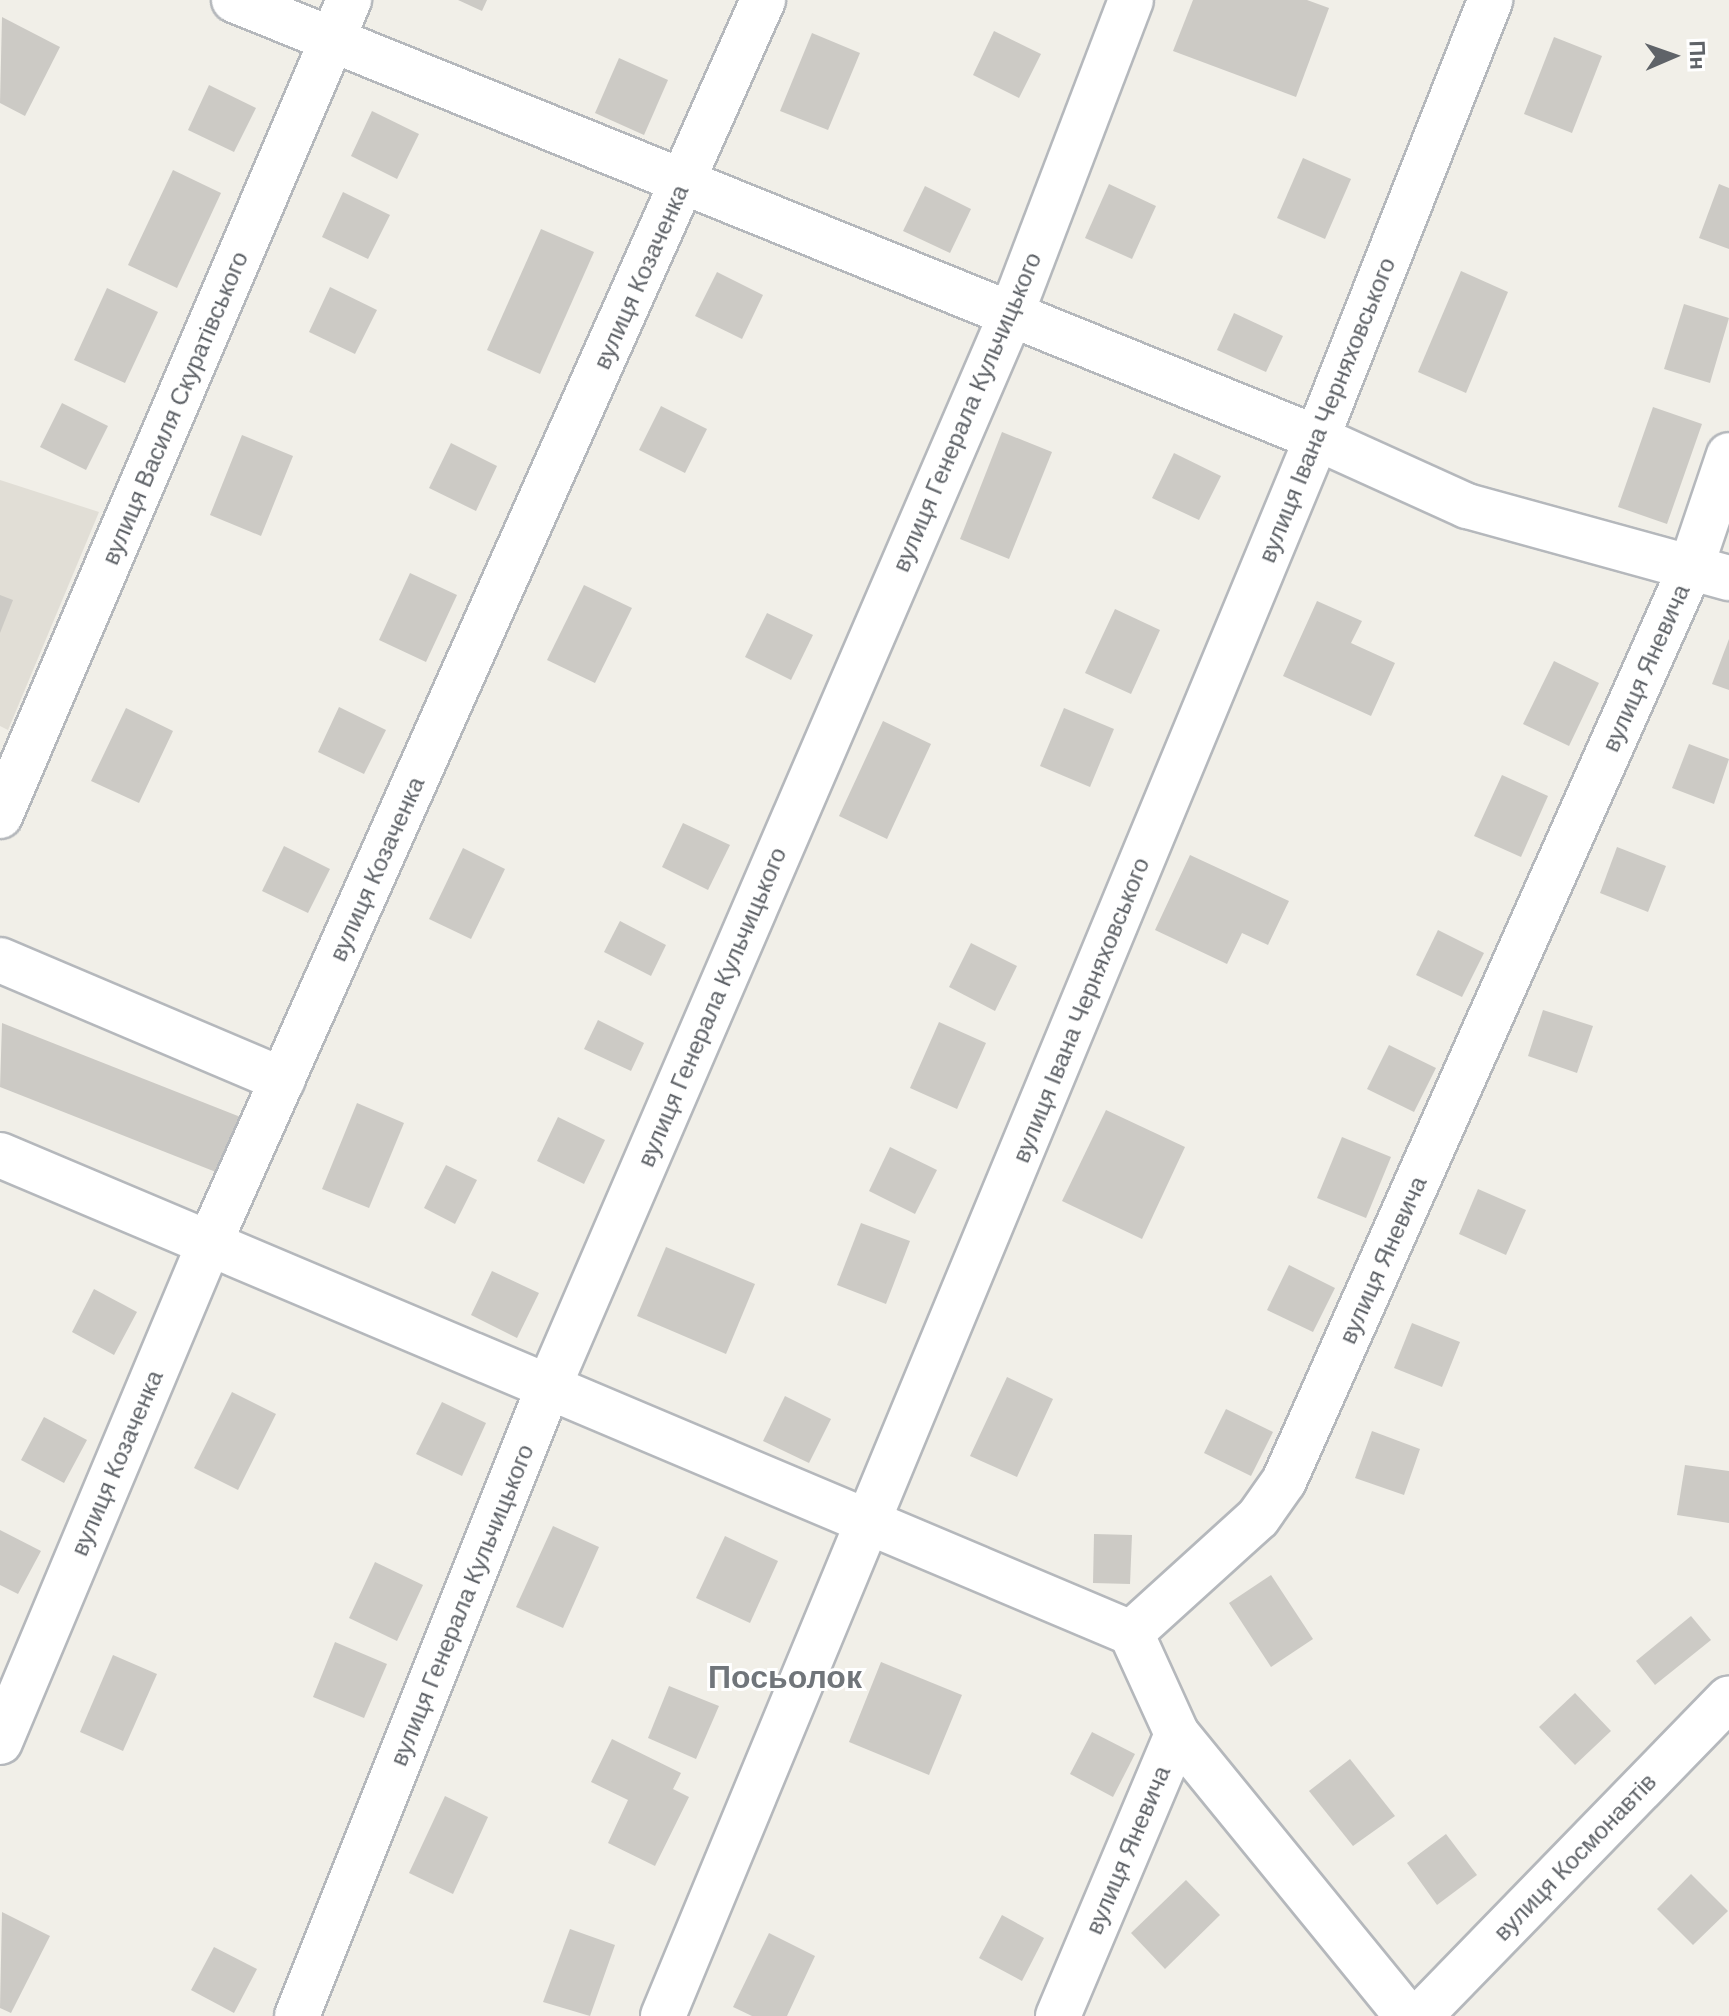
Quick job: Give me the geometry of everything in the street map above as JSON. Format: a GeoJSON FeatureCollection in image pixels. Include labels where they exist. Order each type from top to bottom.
{"type":"FeatureCollection","features":[{"type":"Feature","properties":{"kind":"street"},"geometry":{"type":"LineString","coordinates":[[234,0],[1010,317],[1317,438],[1467,506],[1710,572]]}},
{"type":"Feature","properties":{"kind":"street","name":"вулиця Василя Скуратівського"},"geometry":{"type":"LineString","coordinates":[[0,816],[349,0]]}},
{"type":"Feature","properties":{"kind":"street","name":"вулиця Козаченка"},"geometry":{"type":"LineString","coordinates":[[0,1742],[209,1244],[763,0]]}},
{"type":"Feature","properties":{"kind":"street","name":"вулиця Генерала Кульчицького"},"geometry":{"type":"LineString","coordinates":[[297,2016],[549,1386],[1010,317],[1131,0]]}},
{"type":"Feature","properties":{"kind":"street","name":"вулиця Івана Черняховського"},"geometry":{"type":"LineString","coordinates":[[663,2016],[1317,438],[1490,0]]}},
{"type":"Feature","properties":{"kind":"street","name":"вулиця Яневича"},"geometry":{"type":"LineString","coordinates":[[1058,2016],[1177,1734],[1131,1633],[1258,1518],[1284,1481],[1710,572],[1729,455]]}},
{"type":"Feature","properties":{"kind":"street"},"geometry":{"type":"LineString","coordinates":[[0,960],[283,1080]]}},
{"type":"Feature","properties":{"kind":"street"},"geometry":{"type":"LineString","coordinates":[[0,1155],[870,1520],[1131,1633]]}},
{"type":"Feature","properties":{"kind":"street","name":"вулиця Космонавтів"},"geometry":{"type":"LineString","coordinates":[[1420,2016],[1729,1698]]}},
{"type":"Feature","properties":{"kind":"street"},"geometry":{"type":"LineString","coordinates":[[1177,1734],[1407,2016]]}},
{"type":"Feature","properties":{"kind":"shaded area"},"geometry":{"type":"Polygon","coordinates":[[[0,480],[99,512],[8,730],[0,726],[0,480]]]}},
{"type":"Feature","properties":{"kind":"building"},"geometry":{"type":"Polygon","coordinates":[[[458,0],[487,0],[482,11],[458,0]]]}},
{"type":"Feature","properties":{"kind":"building"},"geometry":{"type":"Polygon","coordinates":[[[1193,0],[1307,0],[1329,8],[1296,97],[1173,51],[1193,0]]]}},
{"type":"Feature","properties":{"kind":"building"},"geometry":{"type":"Polygon","coordinates":[[[2,17],[60,47],[25,116],[0,103],[2,17]]]}},
{"type":"Feature","properties":{"kind":"building"},"geometry":{"type":"Polygon","coordinates":[[[994,31],[1041,54],[1019,98],[973,75],[994,31]]]}},
{"type":"Feature","properties":{"kind":"building"},"geometry":{"type":"Polygon","coordinates":[[[812,33],[860,53],[828,130],[780,111],[812,33]]]}},
{"type":"Feature","properties":{"kind":"building"},"geometry":{"type":"Polygon","coordinates":[[[1554,37],[1602,56],[1572,133],[1524,114],[1554,37]]]}},
{"type":"Feature","properties":{"kind":"building"},"geometry":{"type":"Polygon","coordinates":[[[619,58],[668,80],[644,135],[595,113],[619,58]]]}},
{"type":"Feature","properties":{"kind":"building"},"geometry":{"type":"Polygon","coordinates":[[[209,85],[256,108],[234,152],[188,130],[209,85]]]}},
{"type":"Feature","properties":{"kind":"building"},"geometry":{"type":"Polygon","coordinates":[[[372,111],[419,134],[397,179],[351,156],[372,111]]]}},
{"type":"Feature","properties":{"kind":"building"},"geometry":{"type":"Polygon","coordinates":[[[1303,158],[1351,179],[1325,239],[1277,218],[1303,158]]]}},
{"type":"Feature","properties":{"kind":"building"},"geometry":{"type":"Polygon","coordinates":[[[173,170],[221,193],[177,288],[128,265],[173,170]]]}},
{"type":"Feature","properties":{"kind":"building"},"geometry":{"type":"Polygon","coordinates":[[[1109,184],[1156,206],[1132,259],[1085,238],[1109,184]]]}},
{"type":"Feature","properties":{"kind":"building"},"geometry":{"type":"Polygon","coordinates":[[[1719,184],[1729,188],[1729,249],[1699,238],[1719,184]]]}},
{"type":"Feature","properties":{"kind":"building"},"geometry":{"type":"Polygon","coordinates":[[[925,186],[971,209],[950,253],[903,231],[925,186]]]}},
{"type":"Feature","properties":{"kind":"building"},"geometry":{"type":"Polygon","coordinates":[[[343,192],[390,215],[368,259],[322,237],[343,192]]]}},
{"type":"Feature","properties":{"kind":"building"},"geometry":{"type":"Polygon","coordinates":[[[541,229],[594,252],[540,374],[487,350],[541,229]]]}},
{"type":"Feature","properties":{"kind":"building"},"geometry":{"type":"Polygon","coordinates":[[[1461,271],[1508,292],[1466,393],[1418,372],[1461,271]]]}},
{"type":"Feature","properties":{"kind":"building"},"geometry":{"type":"Polygon","coordinates":[[[717,272],[763,295],[742,339],[695,316],[717,272]]]}},
{"type":"Feature","properties":{"kind":"building"},"geometry":{"type":"Polygon","coordinates":[[[330,287],[377,310],[355,354],[309,332],[330,287]]]}},
{"type":"Feature","properties":{"kind":"building"},"geometry":{"type":"Polygon","coordinates":[[[107,288],[158,312],[125,383],[74,360],[107,288]]]}},
{"type":"Feature","properties":{"kind":"building"},"geometry":{"type":"Polygon","coordinates":[[[1684,304],[1729,318],[1710,383],[1664,369],[1684,304]]]}},
{"type":"Feature","properties":{"kind":"building"},"geometry":{"type":"Polygon","coordinates":[[[1234,313],[1283,336],[1266,372],[1217,350],[1234,313]]]}},
{"type":"Feature","properties":{"kind":"building"},"geometry":{"type":"Polygon","coordinates":[[[62,403],[108,426],[86,470],[40,447],[62,403]]]}},
{"type":"Feature","properties":{"kind":"building"},"geometry":{"type":"Polygon","coordinates":[[[661,406],[707,429],[685,473],[639,450],[661,406]]]}},
{"type":"Feature","properties":{"kind":"building"},"geometry":{"type":"Polygon","coordinates":[[[1653,407],[1702,424],[1667,524],[1618,507],[1653,407]]]}},
{"type":"Feature","properties":{"kind":"building"},"geometry":{"type":"Polygon","coordinates":[[[1002,432],[1052,452],[1009,559],[960,539],[1002,432]]]}},
{"type":"Feature","properties":{"kind":"building"},"geometry":{"type":"Polygon","coordinates":[[[242,435],[293,456],[261,536],[210,515],[242,435]]]}},
{"type":"Feature","properties":{"kind":"building"},"geometry":{"type":"Polygon","coordinates":[[[451,443],[497,466],[476,511],[429,488],[451,443]]]}},
{"type":"Feature","properties":{"kind":"building"},"geometry":{"type":"Polygon","coordinates":[[[1174,453],[1221,476],[1199,520],[1152,498],[1174,453]]]}},
{"type":"Feature","properties":{"kind":"building"},"geometry":{"type":"Polygon","coordinates":[[[410,573],[457,595],[426,662],[379,640],[410,573]]]}},
{"type":"Feature","properties":{"kind":"building"},"geometry":{"type":"Polygon","coordinates":[[[584,585],[632,608],[595,683],[547,660],[584,585]]]}},
{"type":"Feature","properties":{"kind":"building"},"geometry":{"type":"Polygon","coordinates":[[[0,595],[13,600],[0,633],[0,595]]]}},
{"type":"Feature","properties":{"kind":"building"},"geometry":{"type":"Polygon","coordinates":[[[1317,601],[1362,621],[1351,643],[1395,663],[1371,716],[1283,676],[1317,601]]]}},
{"type":"Feature","properties":{"kind":"building"},"geometry":{"type":"Polygon","coordinates":[[[1115,609],[1160,630],[1131,694],[1085,673],[1115,609]]]}},
{"type":"Feature","properties":{"kind":"building"},"geometry":{"type":"Polygon","coordinates":[[[767,613],[813,635],[791,680],[745,657],[767,613]]]}},
{"type":"Feature","properties":{"kind":"building"},"geometry":{"type":"Polygon","coordinates":[[[1729,639],[1729,690],[1712,684],[1729,639]]]}},
{"type":"Feature","properties":{"kind":"building"},"geometry":{"type":"Polygon","coordinates":[[[1554,661],[1599,683],[1569,746],[1523,724],[1554,661]]]}},
{"type":"Feature","properties":{"kind":"building"},"geometry":{"type":"Polygon","coordinates":[[[339,707],[386,730],[364,774],[318,752],[339,707]]]}},
{"type":"Feature","properties":{"kind":"building"},"geometry":{"type":"Polygon","coordinates":[[[126,708],[173,731],[139,803],[91,781],[126,708]]]}},
{"type":"Feature","properties":{"kind":"building"},"geometry":{"type":"Polygon","coordinates":[[[1064,708],[1114,729],[1090,787],[1040,766],[1064,708]]]}},
{"type":"Feature","properties":{"kind":"building"},"geometry":{"type":"Polygon","coordinates":[[[883,721],[931,744],[887,839],[839,816],[883,721]]]}},
{"type":"Feature","properties":{"kind":"building"},"geometry":{"type":"Polygon","coordinates":[[[1689,744],[1729,759],[1714,804],[1672,788],[1689,744]]]}},
{"type":"Feature","properties":{"kind":"building"},"geometry":{"type":"Polygon","coordinates":[[[1502,775],[1548,796],[1521,857],[1474,836],[1502,775]]]}},
{"type":"Feature","properties":{"kind":"building"},"geometry":{"type":"Polygon","coordinates":[[[683,823],[730,845],[708,890],[662,867],[683,823]]]}},
{"type":"Feature","properties":{"kind":"building"},"geometry":{"type":"Polygon","coordinates":[[[284,846],[330,869],[308,913],[262,891],[284,846]]]}},
{"type":"Feature","properties":{"kind":"building"},"geometry":{"type":"Polygon","coordinates":[[[1617,847],[1666,866],[1648,912],[1600,893],[1617,847]]]}},
{"type":"Feature","properties":{"kind":"building"},"geometry":{"type":"Polygon","coordinates":[[[463,848],[505,869],[471,939],[429,919],[463,848]]]}},
{"type":"Feature","properties":{"kind":"building"},"geometry":{"type":"Polygon","coordinates":[[[1190,855],[1289,901],[1268,945],[1242,933],[1227,964],[1155,930],[1190,855]]]}},
{"type":"Feature","properties":{"kind":"building"},"geometry":{"type":"Polygon","coordinates":[[[620,921],[666,945],[651,976],[604,952],[620,921]]]}},
{"type":"Feature","properties":{"kind":"building"},"geometry":{"type":"Polygon","coordinates":[[[1438,930],[1484,953],[1462,997],[1416,975],[1438,930]]]}},
{"type":"Feature","properties":{"kind":"building"},"geometry":{"type":"Polygon","coordinates":[[[971,943],[1017,966],[995,1011],[949,987],[971,943]]]}},
{"type":"Feature","properties":{"kind":"building"},"geometry":{"type":"Polygon","coordinates":[[[1543,1010],[1593,1026],[1577,1073],[1528,1056],[1543,1010]]]}},
{"type":"Feature","properties":{"kind":"building"},"geometry":{"type":"Polygon","coordinates":[[[598,1020],[644,1043],[631,1071],[584,1049],[598,1020]]]}},
{"type":"Feature","properties":{"kind":"building"},"geometry":{"type":"Polygon","coordinates":[[[939,1022],[986,1043],[957,1109],[910,1088],[939,1022]]]}},
{"type":"Feature","properties":{"kind":"building"},"geometry":{"type":"Polygon","coordinates":[[[2,1023],[243,1118],[221,1174],[0,1087],[2,1023]]]}},
{"type":"Feature","properties":{"kind":"building"},"geometry":{"type":"Polygon","coordinates":[[[1389,1045],[1436,1068],[1414,1112],[1367,1089],[1389,1045]]]}},
{"type":"Feature","properties":{"kind":"building"},"geometry":{"type":"Polygon","coordinates":[[[357,1103],[404,1123],[369,1208],[322,1189],[357,1103]]]}},
{"type":"Feature","properties":{"kind":"building"},"geometry":{"type":"Polygon","coordinates":[[[1106,1110],[1185,1147],[1142,1239],[1062,1201],[1106,1110]]]}},
{"type":"Feature","properties":{"kind":"building"},"geometry":{"type":"Polygon","coordinates":[[[558,1117],[605,1140],[584,1184],[537,1161],[558,1117]]]}},
{"type":"Feature","properties":{"kind":"building"},"geometry":{"type":"Polygon","coordinates":[[[1342,1137],[1391,1157],[1366,1218],[1317,1198],[1342,1137]]]}},
{"type":"Feature","properties":{"kind":"building"},"geometry":{"type":"Polygon","coordinates":[[[890,1147],[937,1170],[915,1214],[869,1191],[890,1147]]]}},
{"type":"Feature","properties":{"kind":"building"},"geometry":{"type":"Polygon","coordinates":[[[446,1165],[477,1180],[455,1224],[424,1208],[446,1165]]]}},
{"type":"Feature","properties":{"kind":"building"},"geometry":{"type":"Polygon","coordinates":[[[1478,1189],[1526,1210],[1506,1255],[1459,1234],[1478,1189]]]}},
{"type":"Feature","properties":{"kind":"building"},"geometry":{"type":"Polygon","coordinates":[[[861,1223],[910,1241],[886,1304],[837,1285],[861,1223]]]}},
{"type":"Feature","properties":{"kind":"building"},"geometry":{"type":"Polygon","coordinates":[[[666,1247],[755,1284],[726,1354],[637,1316],[666,1247]]]}},
{"type":"Feature","properties":{"kind":"building"},"geometry":{"type":"Polygon","coordinates":[[[1289,1265],[1335,1288],[1313,1332],[1267,1310],[1289,1265]]]}},
{"type":"Feature","properties":{"kind":"building"},"geometry":{"type":"Polygon","coordinates":[[[492,1271],[539,1293],[517,1338],[471,1315],[492,1271]]]}},
{"type":"Feature","properties":{"kind":"building"},"geometry":{"type":"Polygon","coordinates":[[[94,1289],[137,1312],[114,1355],[72,1332],[94,1289]]]}},
{"type":"Feature","properties":{"kind":"building"},"geometry":{"type":"Polygon","coordinates":[[[1412,1323],[1460,1342],[1442,1387],[1394,1368],[1412,1323]]]}},
{"type":"Feature","properties":{"kind":"building"},"geometry":{"type":"Polygon","coordinates":[[[1007,1377],[1053,1399],[1017,1477],[970,1456],[1007,1377]]]}},
{"type":"Feature","properties":{"kind":"building"},"geometry":{"type":"Polygon","coordinates":[[[232,1392],[276,1414],[238,1490],[194,1468],[232,1392]]]}},
{"type":"Feature","properties":{"kind":"building"},"geometry":{"type":"Polygon","coordinates":[[[785,1396],[831,1419],[809,1463],[763,1441],[785,1396]]]}},
{"type":"Feature","properties":{"kind":"building"},"geometry":{"type":"Polygon","coordinates":[[[442,1402],[486,1423],[462,1476],[416,1454],[442,1402]]]}},
{"type":"Feature","properties":{"kind":"building"},"geometry":{"type":"Polygon","coordinates":[[[1226,1409],[1273,1432],[1251,1476],[1204,1453],[1226,1409]]]}},
{"type":"Feature","properties":{"kind":"building"},"geometry":{"type":"Polygon","coordinates":[[[44,1417],[87,1440],[64,1483],[21,1460],[44,1417]]]}},
{"type":"Feature","properties":{"kind":"building"},"geometry":{"type":"Polygon","coordinates":[[[1372,1431],[1420,1449],[1404,1495],[1355,1478],[1372,1431]]]}},
{"type":"Feature","properties":{"kind":"building"},"geometry":{"type":"Polygon","coordinates":[[[1685,1465],[1729,1471],[1729,1523],[1677,1515],[1685,1465]]]}},
{"type":"Feature","properties":{"kind":"building"},"geometry":{"type":"Polygon","coordinates":[[[553,1526],[599,1547],[563,1628],[516,1607],[553,1526]]]}},
{"type":"Feature","properties":{"kind":"building"},"geometry":{"type":"Polygon","coordinates":[[[0,1530],[41,1551],[18,1594],[0,1585],[0,1530]]]}},
{"type":"Feature","properties":{"kind":"building"},"geometry":{"type":"Polygon","coordinates":[[[1094,1534],[1132,1535],[1130,1584],[1093,1583],[1094,1534]]]}},
{"type":"Feature","properties":{"kind":"building"},"geometry":{"type":"Polygon","coordinates":[[[725,1536],[778,1561],[750,1623],[696,1598],[725,1536]]]}},
{"type":"Feature","properties":{"kind":"building"},"geometry":{"type":"Polygon","coordinates":[[[375,1562],[423,1585],[397,1641],[349,1618],[375,1562]]]}},
{"type":"Feature","properties":{"kind":"building"},"geometry":{"type":"Polygon","coordinates":[[[1271,1575],[1313,1639],[1271,1667],[1229,1603],[1271,1575]]]}},
{"type":"Feature","properties":{"kind":"building"},"geometry":{"type":"Polygon","coordinates":[[[1691,1616],[1711,1640],[1655,1685],[1636,1661],[1691,1616]]]}},
{"type":"Feature","properties":{"kind":"building"},"geometry":{"type":"Polygon","coordinates":[[[335,1642],[387,1664],[364,1718],[313,1697],[335,1642]]]}},
{"type":"Feature","properties":{"kind":"building"},"geometry":{"type":"Polygon","coordinates":[[[113,1655],[157,1674],[123,1751],[80,1732],[113,1655]]]}},
{"type":"Feature","properties":{"kind":"building"},"geometry":{"type":"Polygon","coordinates":[[[881,1662],[962,1695],[929,1775],[849,1742],[881,1662]]]}},
{"type":"Feature","properties":{"kind":"building"},"geometry":{"type":"Polygon","coordinates":[[[669,1686],[719,1706],[696,1759],[648,1738],[669,1686]]]}},
{"type":"Feature","properties":{"kind":"building"},"geometry":{"type":"Polygon","coordinates":[[[1575,1693],[1611,1731],[1575,1765],[1539,1727],[1575,1693]]]}},
{"type":"Feature","properties":{"kind":"building"},"geometry":{"type":"Polygon","coordinates":[[[1092,1732],[1135,1754],[1113,1797],[1070,1774],[1092,1732]]]}},
{"type":"Feature","properties":{"kind":"building"},"geometry":{"type":"Polygon","coordinates":[[[612,1739],[681,1773],[673,1789],[689,1797],[655,1866],[608,1843],[628,1800],[591,1782],[612,1739]]]}},
{"type":"Feature","properties":{"kind":"building"},"geometry":{"type":"Polygon","coordinates":[[[1350,1759],[1395,1816],[1353,1846],[1309,1791],[1350,1759]]]}},
{"type":"Feature","properties":{"kind":"building"},"geometry":{"type":"Polygon","coordinates":[[[445,1796],[488,1817],[453,1894],[409,1873],[445,1796]]]}},
{"type":"Feature","properties":{"kind":"building"},"geometry":{"type":"Polygon","coordinates":[[[1446,1834],[1477,1875],[1437,1905],[1407,1863],[1446,1834]]]}},
{"type":"Feature","properties":{"kind":"building"},"geometry":{"type":"Polygon","coordinates":[[[1691,1874],[1728,1911],[1693,1945],[1657,1909],[1691,1874]]]}},
{"type":"Feature","properties":{"kind":"building"},"geometry":{"type":"Polygon","coordinates":[[[1186,1880],[1220,1915],[1165,1969],[1131,1933],[1186,1880]]]}},
{"type":"Feature","properties":{"kind":"building"},"geometry":{"type":"Polygon","coordinates":[[[2,1912],[50,1936],[11,2013],[0,2008],[2,1912]]]}},
{"type":"Feature","properties":{"kind":"building"},"geometry":{"type":"Polygon","coordinates":[[[1002,1915],[1044,1938],[1022,1981],[979,1958],[1002,1915]]]}},
{"type":"Feature","properties":{"kind":"building"},"geometry":{"type":"Polygon","coordinates":[[[570,1929],[615,1945],[590,2016],[543,2002],[570,1929]]]}},
{"type":"Feature","properties":{"kind":"building"},"geometry":{"type":"Polygon","coordinates":[[[769,1933],[815,1956],[787,2016],[752,2016],[733,2007],[769,1933]]]}},
{"type":"Feature","properties":{"kind":"building"},"geometry":{"type":"Polygon","coordinates":[[[214,1947],[257,1969],[234,2013],[191,1990],[214,1947]]]}},
{"type":"Feature","properties":{"kind":"district","name":"Посьолок"},"geometry":{"type":"Point","coordinates":[785,1677]}}]}
